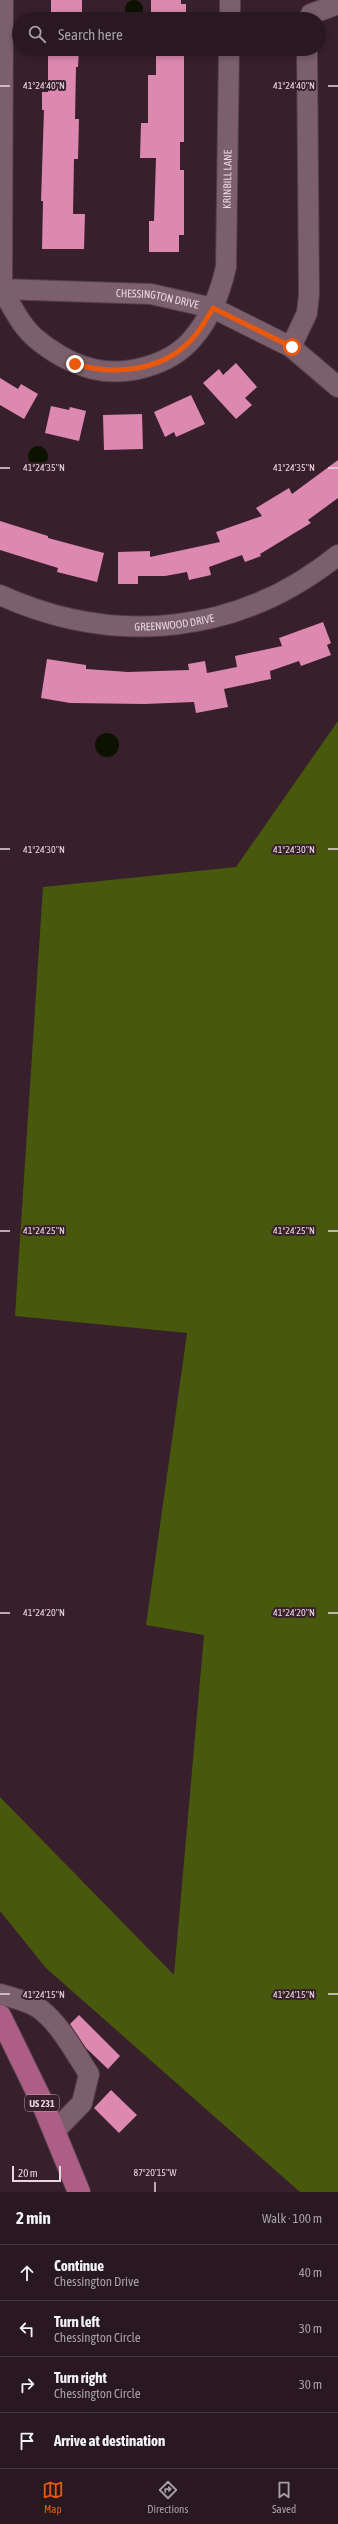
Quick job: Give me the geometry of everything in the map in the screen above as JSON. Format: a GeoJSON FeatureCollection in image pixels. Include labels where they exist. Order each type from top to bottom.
{"type":"FeatureCollection","features":[{"type":"Feature","properties":{"kind":"main road","name":"US 231"},"geometry":{"type":"LineString","coordinates":[[0,2016],[54,2132],[79,2192]]}},
{"type":"Feature","properties":{"kind":"street"},"geometry":{"type":"LineString","coordinates":[[1,289],[3,0]]}},
{"type":"Feature","properties":{"kind":"street"},"geometry":{"type":"LineString","coordinates":[[230,0],[230,12]]}},
{"type":"Feature","properties":{"kind":"street"},"geometry":{"type":"LineString","coordinates":[[316,12],[338,4]]}},
{"type":"Feature","properties":{"kind":"street","name":"KRINBILL LANE"},"geometry":{"type":"LineString","coordinates":[[1,289],[21,322],[34,336],[75,364],[94,370],[112,371],[160,363],[192,339],[213,308],[226,267],[229,56]]}},
{"type":"Feature","properties":{"kind":"street"},"geometry":{"type":"LineString","coordinates":[[292,347],[307,313],[309,294],[307,56]]}},
{"type":"Feature","properties":{"kind":"street","name":"CHESSINGTON DRIVE"},"geometry":{"type":"LineString","coordinates":[[1,289],[144,294],[179,299],[213,308],[292,347],[338,387]]}},
{"type":"Feature","properties":{"kind":"street","name":"GREENWOOD DRIVE"},"geometry":{"type":"LineString","coordinates":[[0,596],[23,606],[74,622],[116,627],[150,628],[229,615],[265,601],[300,583],[338,556]]}},
{"type":"Feature","properties":{"kind":"street"},"geometry":{"type":"LineString","coordinates":[[0,1994],[24,2001],[40,2009],[61,2032],[89,2074],[82,2103],[54,2132]]}},
{"type":"Feature","properties":{"kind":"green space"},"geometry":{"type":"Polygon","coordinates":[[[338,721],[338,2192],[300,2192],[46,1968],[0,1911],[0,1797],[174,1975],[204,1635],[146,1625],[187,1333],[15,1316],[43,887],[236,867],[338,721]]]}},
{"type":"Feature","properties":{"kind":"shaded area"},"geometry":{"type":"Polygon","coordinates":[[[134,0],[142,6],[142,12],[126,12],[125,9],[128,3],[134,0]]]}},
{"type":"Feature","properties":{"kind":"shaded area"},"geometry":{"type":"Polygon","coordinates":[[[38,446],[45,449],[48,456],[45,463],[38,466],[31,463],[28,456],[31,449],[38,446]]]}},
{"type":"Feature","properties":{"kind":"shaded area"},"geometry":{"type":"Polygon","coordinates":[[[107,733],[115,737],[119,745],[115,753],[107,757],[99,753],[95,745],[99,737],[107,733]]]}},
{"type":"Feature","properties":{"kind":"building"},"geometry":{"type":"Polygon","coordinates":[[[51,0],[82,0],[82,12],[51,12],[51,0]]]}},
{"type":"Feature","properties":{"kind":"building"},"geometry":{"type":"Polygon","coordinates":[[[151,0],[181,0],[181,4],[186,4],[186,12],[151,12],[151,0]]]}},
{"type":"Feature","properties":{"kind":"building"},"geometry":{"type":"Polygon","coordinates":[[[48,56],[79,56],[78,67],[76,67],[75,119],[79,119],[78,159],[74,159],[73,214],[85,214],[84,249],[42,249],[43,201],[41,201],[44,110],[42,110],[42,92],[48,92],[48,56]]]}},
{"type":"Feature","properties":{"kind":"building"},"geometry":{"type":"Polygon","coordinates":[[[156,56],[184,56],[184,142],[180,142],[180,170],[184,170],[184,235],[179,235],[179,252],[149,252],[149,221],[154,221],[156,158],[140,158],[141,123],[148,123],[148,75],[156,75],[156,56]]]}},
{"type":"Feature","properties":{"kind":"building"},"geometry":{"type":"Polygon","coordinates":[[[236,363],[257,387],[245,398],[252,405],[236,419],[203,383],[219,369],[223,375],[236,363]]]}},
{"type":"Feature","properties":{"kind":"building"},"geometry":{"type":"Polygon","coordinates":[[[0,378],[18,389],[21,384],[38,394],[24,419],[0,405],[0,378]]]}},
{"type":"Feature","properties":{"kind":"building"},"geometry":{"type":"Polygon","coordinates":[[[191,395],[205,424],[176,437],[174,432],[165,437],[154,412],[191,395]]]}},
{"type":"Feature","properties":{"kind":"building"},"geometry":{"type":"Polygon","coordinates":[[[51,406],[69,410],[70,407],[86,411],[79,441],[45,433],[51,406]]]}},
{"type":"Feature","properties":{"kind":"building"},"geometry":{"type":"Polygon","coordinates":[[[142,414],[143,449],[104,450],[103,415],[142,414]]]}},
{"type":"Feature","properties":{"kind":"building"},"geometry":{"type":"Polygon","coordinates":[[[338,460],[338,498],[308,520],[311,523],[260,554],[261,556],[245,562],[242,555],[209,567],[211,575],[189,580],[187,572],[165,576],[138,576],[138,584],[118,584],[118,552],[150,551],[150,557],[220,542],[216,532],[262,516],[256,508],[289,488],[292,494],[338,460]]]}},
{"type":"Feature","properties":{"kind":"building"},"geometry":{"type":"Polygon","coordinates":[[[0,521],[48,536],[48,538],[104,553],[97,582],[57,572],[58,568],[0,550],[0,521]]]}},
{"type":"Feature","properties":{"kind":"building"},"geometry":{"type":"Polygon","coordinates":[[[323,622],[331,643],[327,645],[331,655],[301,666],[299,661],[270,671],[271,679],[224,689],[228,707],[196,713],[194,702],[145,704],[70,703],[41,698],[47,659],[86,665],[86,669],[128,672],[189,670],[188,664],[205,661],[207,673],[237,667],[235,656],[282,646],[279,638],[323,622]]]}},
{"type":"Feature","properties":{"kind":"building"},"geometry":{"type":"Polygon","coordinates":[[[79,2015],[120,2056],[108,2069],[86,2048],[70,2024],[79,2015]]]}},
{"type":"Feature","properties":{"kind":"building"},"geometry":{"type":"Polygon","coordinates":[[[111,2090],[137,2115],[119,2133],[94,2108],[111,2090]]]}},
{"type":"Feature","properties":{"kind":"route"},"geometry":{"type":"LineString","coordinates":[[75,364],[94,370],[112,371],[136,369],[160,363],[192,339],[213,308],[292,347]]}}]}
